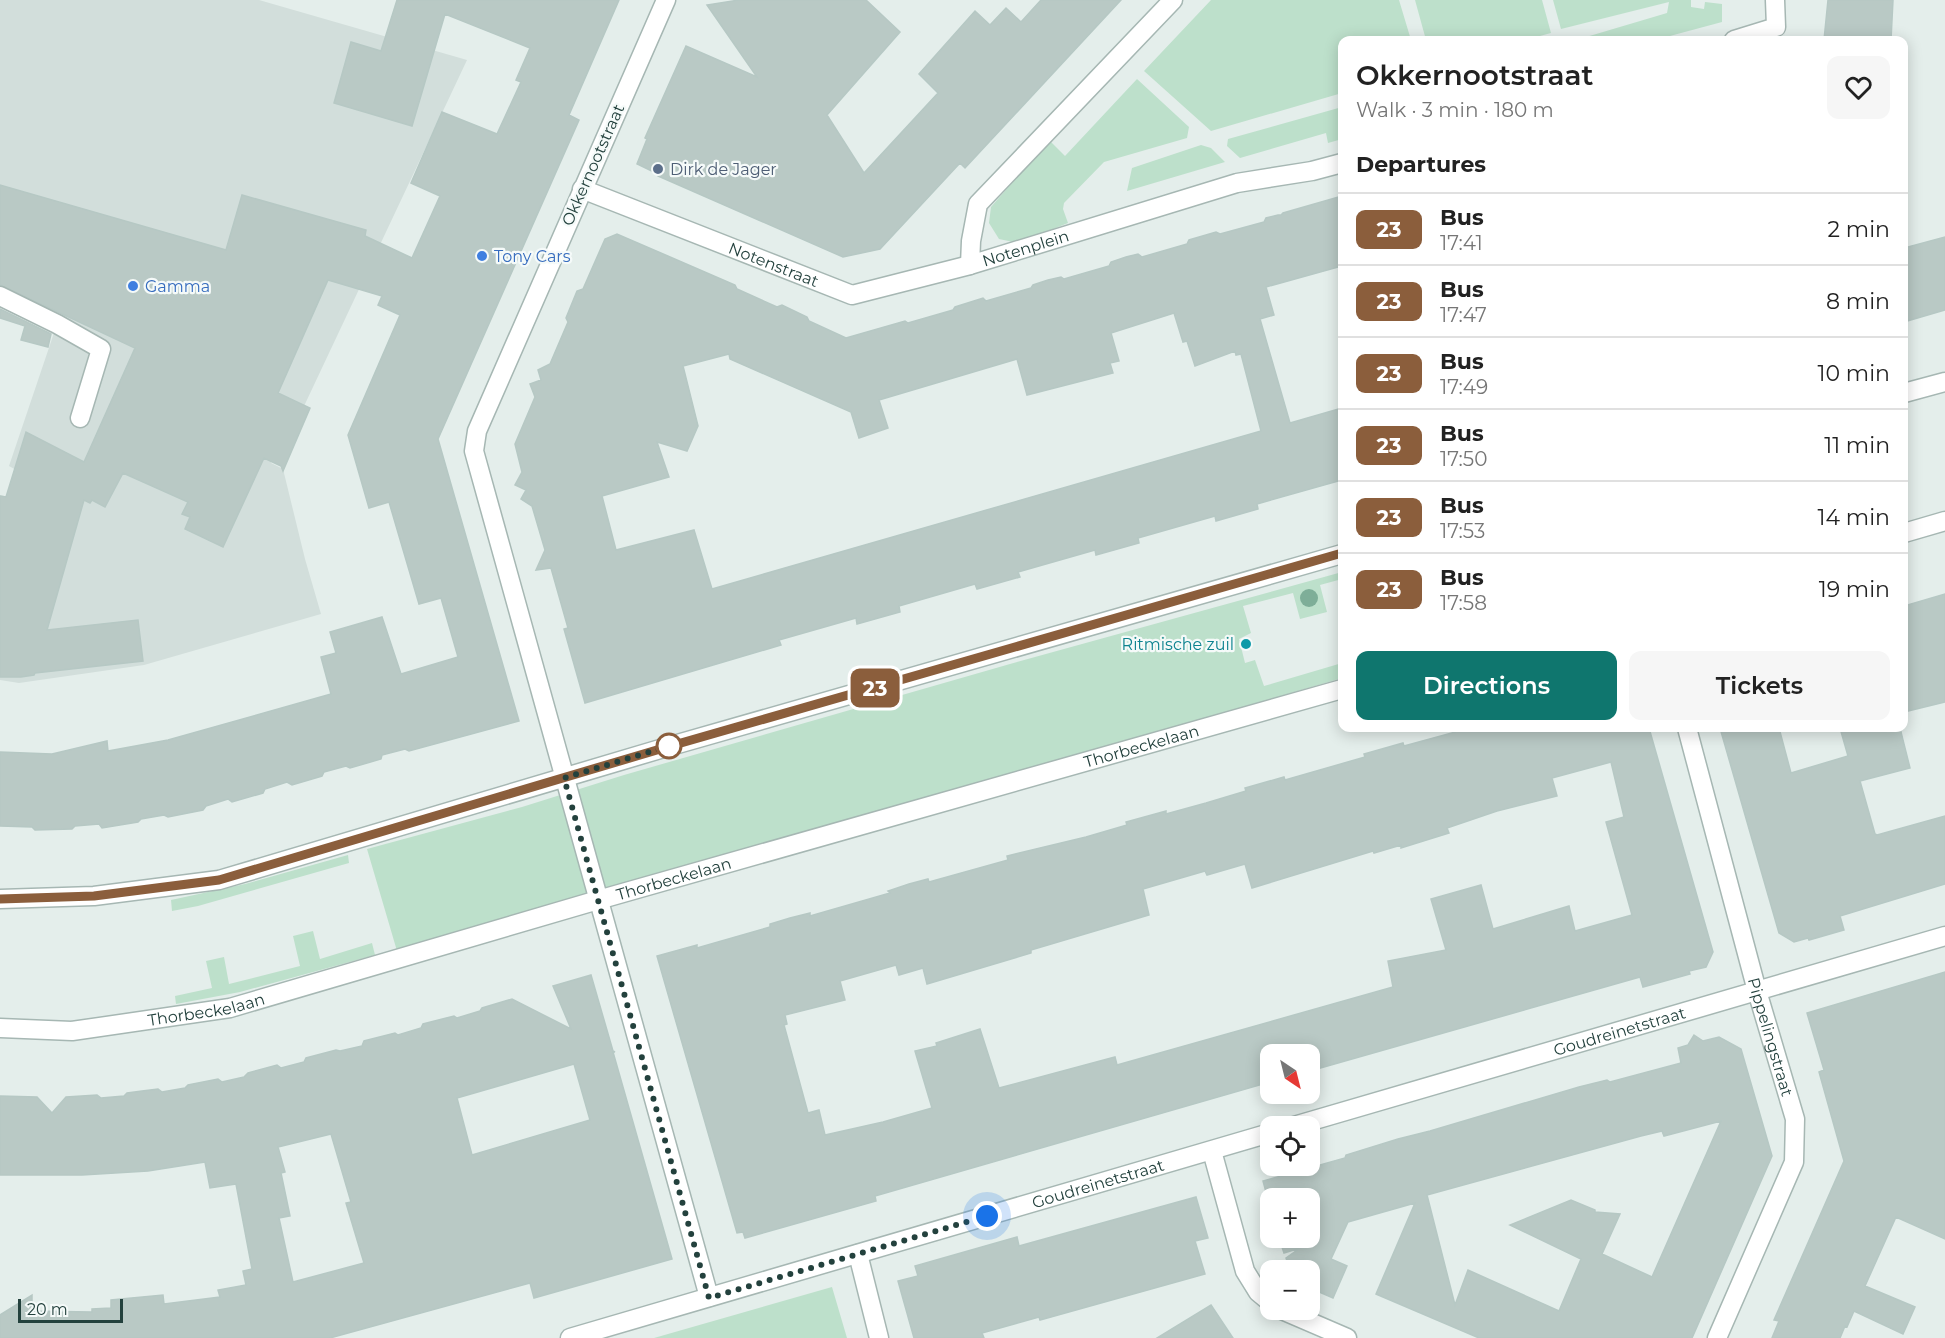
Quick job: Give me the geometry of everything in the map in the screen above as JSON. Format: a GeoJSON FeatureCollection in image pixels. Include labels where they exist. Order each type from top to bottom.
{"type":"FeatureCollection","features":[{"type":"Feature","properties":{"kind":"street","name":"Okkernootstraat"},"geometry":{"type":"LineString","coordinates":[[666,0],[477,431],[474,451],[709,1298]]}},
{"type":"Feature","properties":{"kind":"street","name":"Notenplein"},"geometry":{"type":"LineString","coordinates":[[1173,0],[978,204],[971,241],[970,265],[1237,183],[1312,171],[1338,164]]}},
{"type":"Feature","properties":{"kind":"street"},"geometry":{"type":"LineString","coordinates":[[1747,36],[1776,27],[1775,0]]}},
{"type":"Feature","properties":{"kind":"street","name":"Notenstraat"},"geometry":{"type":"LineString","coordinates":[[582,189],[852,295],[970,265]]}},
{"type":"Feature","properties":{"kind":"street"},"geometry":{"type":"LineString","coordinates":[[0,296],[101,349],[80,418]]}},
{"type":"Feature","properties":{"kind":"street"},"geometry":{"type":"LineString","coordinates":[[1908,392],[1945,382]]}},
{"type":"Feature","properties":{"kind":"street"},"geometry":{"type":"LineString","coordinates":[[1908,531],[1945,521]]}},
{"type":"Feature","properties":{"kind":"street"},"geometry":{"type":"LineString","coordinates":[[0,899],[94,896],[219,880],[1338,555]]}},
{"type":"Feature","properties":{"kind":"street","name":"Thorbeckelaan"},"geometry":{"type":"LineString","coordinates":[[0,1028],[72,1031],[231,1008],[598,900],[1338,690]]}},
{"type":"Feature","properties":{"kind":"street","name":"Pippelingstraat"},"geometry":{"type":"LineString","coordinates":[[1688,732],[1757,991],[1795,1119],[1794,1162],[1717,1338]]}},
{"type":"Feature","properties":{"kind":"street","name":"Goudreinetstraat"},"geometry":{"type":"LineString","coordinates":[[1320,1118],[1945,936]]}},
{"type":"Feature","properties":{"kind":"street","name":"Goudreinetstraat"},"geometry":{"type":"LineString","coordinates":[[580,1336],[1260,1136]]}},
{"type":"Feature","properties":{"kind":"street"},"geometry":{"type":"LineString","coordinates":[[1212,1151],[1245,1271],[1260,1294]]}},
{"type":"Feature","properties":{"kind":"street"},"geometry":{"type":"LineString","coordinates":[[858,1254],[879,1338]]}},
{"type":"Feature","properties":{"kind":"street"},"geometry":{"type":"LineString","coordinates":[[1305,1320],[1347,1338]]}},
{"type":"Feature","properties":{"kind":"shaded area"},"geometry":{"type":"Polygon","coordinates":[[[0,0],[259,0],[467,60],[297,421],[291,420],[271,463],[283,469],[321,614],[144,665],[19,683],[0,680],[0,495],[20,500],[25,475],[9,466],[57,324],[0,296],[0,0]]]}},
{"type":"Feature","properties":{"kind":"green space"},"geometry":{"type":"Polygon","coordinates":[[[1211,0],[1399,0],[1410,36],[1338,36],[1338,94],[1211,131],[1144,71],[1211,0]]]}},
{"type":"Feature","properties":{"kind":"green space"},"geometry":{"type":"Polygon","coordinates":[[[1415,0],[1542,0],[1551,33],[1540,36],[1425,36],[1415,0]]]}},
{"type":"Feature","properties":{"kind":"green space"},"geometry":{"type":"Polygon","coordinates":[[[1553,0],[1691,0],[1691,7],[1704,9],[1705,2],[1722,4],[1722,22],[1670,36],[1589,36],[1667,13],[1669,2],[1561,29],[1553,0]]]}},
{"type":"Feature","properties":{"kind":"green space"},"geometry":{"type":"Polygon","coordinates":[[[1137,79],[1189,127],[1187,138],[1104,162],[1064,203],[1063,209],[1068,223],[1018,243],[999,239],[989,223],[991,207],[1049,140],[1065,156],[1137,79]]]}},
{"type":"Feature","properties":{"kind":"green space"},"geometry":{"type":"Polygon","coordinates":[[[1338,108],[1338,140],[1328,143],[1326,133],[1240,158],[1227,146],[1228,139],[1338,108]]]}},
{"type":"Feature","properties":{"kind":"green space"},"geometry":{"type":"Polygon","coordinates":[[[1201,145],[1211,148],[1225,162],[1127,191],[1132,168],[1201,145]]]}},
{"type":"Feature","properties":{"kind":"green space"},"geometry":{"type":"Polygon","coordinates":[[[1338,573],[1338,580],[1320,585],[1327,612],[1300,619],[1293,593],[1243,606],[1251,633],[1239,639],[1245,663],[1255,660],[1264,686],[1338,664],[1338,679],[1023,772],[551,904],[397,951],[367,849],[522,807],[624,775],[1338,573]]]}},
{"type":"Feature","properties":{"kind":"green space"},"geometry":{"type":"Polygon","coordinates":[[[348,855],[349,863],[198,906],[172,911],[171,900],[245,884],[348,855]]]}},
{"type":"Feature","properties":{"kind":"green space"},"geometry":{"type":"Polygon","coordinates":[[[313,931],[320,959],[372,943],[375,955],[240,992],[176,1004],[175,996],[212,988],[206,961],[224,957],[229,984],[300,966],[293,936],[313,931]]]}},
{"type":"Feature","properties":{"kind":"green space"},"geometry":{"type":"Polygon","coordinates":[[[832,1287],[847,1338],[654,1338],[832,1287]]]}},
{"type":"Feature","properties":{"kind":"building"},"geometry":{"type":"Polygon","coordinates":[[[397,0],[619,0],[569,115],[579,120],[438,439],[519,721],[409,751],[405,749],[382,755],[381,759],[350,768],[346,766],[324,772],[322,776],[292,785],[287,782],[265,789],[263,793],[232,802],[228,799],[206,806],[203,810],[168,817],[164,815],[141,819],[138,822],[102,828],[99,824],[75,826],[72,829],[35,830],[32,827],[0,826],[0,752],[52,754],[107,741],[108,751],[168,740],[331,694],[321,657],[336,653],[330,632],[382,617],[401,674],[458,657],[441,598],[419,604],[389,502],[369,508],[348,435],[400,315],[378,305],[382,296],[328,280],[278,393],[310,408],[283,471],[281,466],[264,458],[223,547],[185,529],[190,517],[182,514],[188,502],[123,473],[105,507],[92,500],[90,503],[84,500],[47,630],[138,620],[143,661],[35,673],[21,677],[0,677],[0,496],[6,497],[26,432],[84,462],[135,348],[0,285],[0,185],[226,250],[242,195],[366,230],[365,236],[412,258],[440,196],[411,183],[442,112],[497,134],[521,82],[516,80],[530,48],[445,14],[412,126],[334,103],[351,42],[381,51],[397,0]]]}},
{"type":"Feature","properties":{"kind":"building"},"geometry":{"type":"Polygon","coordinates":[[[739,0],[866,0],[900,32],[827,115],[864,173],[938,93],[919,74],[975,11],[990,25],[1006,8],[1021,22],[1041,0],[1121,0],[965,168],[960,163],[880,249],[843,257],[658,176],[637,164],[647,139],[645,138],[686,46],[757,77],[707,5],[739,0]]]}},
{"type":"Feature","properties":{"kind":"building"},"geometry":{"type":"Polygon","coordinates":[[[1828,0],[1893,0],[1891,36],[1824,36],[1828,0]]]}},
{"type":"Feature","properties":{"kind":"building"},"geometry":{"type":"Polygon","coordinates":[[[1338,197],[1338,267],[1266,287],[1274,315],[1260,319],[1290,423],[1338,409],[1338,481],[1257,504],[1258,509],[1216,521],[1215,516],[1138,538],[1139,543],[1096,555],[1095,550],[1018,572],[1020,577],[977,589],[975,584],[899,606],[900,612],[857,624],[856,618],[779,640],[781,645],[585,703],[564,629],[568,628],[551,568],[536,570],[545,550],[532,506],[521,499],[526,490],[515,485],[522,472],[515,444],[535,397],[530,384],[541,380],[538,370],[550,364],[568,322],[566,318],[577,291],[583,289],[605,239],[617,234],[735,285],[737,289],[777,307],[782,305],[807,317],[809,321],[846,338],[953,310],[955,307],[983,298],[986,301],[1031,288],[1033,285],[1048,280],[1061,277],[1064,279],[1109,266],[1111,262],[1126,257],[1138,254],[1142,257],[1187,244],[1189,240],[1216,232],[1220,234],[1338,197]],[[1174,313],[1111,333],[1119,361],[1110,363],[1113,373],[1027,395],[1017,359],[879,400],[888,428],[859,438],[851,412],[730,359],[729,354],[683,366],[698,426],[687,451],[657,442],[669,477],[602,496],[616,550],[694,530],[712,589],[1261,431],[1241,354],[1236,355],[1235,351],[1195,366],[1187,341],[1183,342],[1174,313]]]}},
{"type":"Feature","properties":{"kind":"building"},"geometry":{"type":"Polygon","coordinates":[[[1945,237],[1945,310],[1908,321],[1908,247],[1945,237]]]}},
{"type":"Feature","properties":{"kind":"building"},"geometry":{"type":"Polygon","coordinates":[[[0,309],[51,334],[48,347],[21,340],[25,326],[0,318],[0,309]]]}},
{"type":"Feature","properties":{"kind":"building"},"geometry":{"type":"Polygon","coordinates":[[[1945,594],[1945,702],[1908,711],[1908,605],[1945,594]]]}},
{"type":"Feature","properties":{"kind":"building"},"geometry":{"type":"Polygon","coordinates":[[[1455,732],[1650,732],[1713,952],[1706,967],[1689,971],[1690,974],[1643,987],[1640,977],[1320,1068],[1320,1044],[1260,1044],[1260,1085],[875,1196],[876,1201],[745,1238],[743,1232],[737,1233],[657,956],[697,945],[697,948],[770,927],[770,924],[790,918],[810,913],[810,916],[890,893],[888,891],[909,884],[928,879],[929,882],[1008,860],[1007,856],[1086,837],[1127,825],[1126,822],[1166,811],[1166,814],[1206,803],[1246,791],[1245,788],[1284,777],[1285,780],[1365,757],[1364,754],[1455,732]],[[1611,762],[1552,778],[1557,796],[1497,811],[1447,828],[1449,833],[1401,848],[1401,845],[1374,853],[1373,851],[1252,888],[1245,864],[1207,875],[1205,871],[1143,889],[1149,915],[927,984],[923,968],[899,975],[896,965],[840,981],[845,1000],[785,1015],[787,1024],[784,1025],[808,1113],[819,1110],[825,1135],[932,1108],[915,1051],[937,1046],[936,1043],[980,1029],[999,1088],[1115,1057],[1117,1065],[1393,987],[1388,961],[1446,950],[1431,899],[1481,885],[1493,929],[1569,906],[1575,931],[1632,915],[1606,822],[1624,817],[1611,762]]]}},
{"type":"Feature","properties":{"kind":"building"},"geometry":{"type":"Polygon","coordinates":[[[1721,732],[1780,732],[1791,773],[1848,756],[1841,732],[1901,732],[1910,768],[1860,781],[1875,834],[1945,816],[1945,884],[1840,916],[1844,930],[1794,942],[1779,933],[1721,732]]]}},
{"type":"Feature","properties":{"kind":"building"},"geometry":{"type":"Polygon","coordinates":[[[1945,972],[1945,1239],[1896,1217],[1865,1286],[1915,1307],[1903,1334],[1854,1311],[1840,1338],[1772,1338],[1779,1321],[1774,1320],[1844,1161],[1819,1072],[1824,1070],[1807,1013],[1945,972]]]}},
{"type":"Feature","properties":{"kind":"building"},"geometry":{"type":"Polygon","coordinates":[[[591,975],[615,1052],[613,1052],[672,1259],[534,1298],[530,1283],[330,1338],[0,1338],[0,1315],[32,1295],[32,1311],[92,1312],[92,1309],[111,1308],[111,1300],[163,1295],[164,1304],[220,1297],[218,1290],[246,1285],[243,1271],[252,1269],[236,1184],[210,1188],[205,1162],[148,1171],[82,1175],[0,1175],[0,1096],[37,1097],[52,1113],[66,1097],[124,1096],[127,1093],[142,1091],[158,1089],[162,1092],[185,1088],[188,1085],[218,1079],[222,1082],[277,1065],[281,1068],[304,1062],[306,1058],[362,1046],[364,1041],[395,1033],[398,1035],[421,1028],[423,1024],[454,1016],[457,1018],[512,999],[571,1029],[553,986],[591,975]],[[574,1064],[457,1098],[472,1155],[590,1120],[574,1064]],[[331,1134],[278,1147],[285,1172],[281,1173],[290,1216],[279,1218],[293,1282],[364,1263],[346,1203],[351,1202],[331,1134]]]}},
{"type":"Feature","properties":{"kind":"building"},"geometry":{"type":"Polygon","coordinates":[[[1694,1035],[1703,1041],[1719,1037],[1741,1049],[1772,1156],[1692,1338],[1479,1338],[1376,1294],[1415,1203],[1348,1222],[1331,1259],[1347,1266],[1333,1298],[1320,1292],[1320,1260],[1287,1260],[1286,1258],[1300,1248],[1320,1248],[1320,1188],[1265,1188],[1263,1181],[1281,1176],[1320,1176],[1320,1165],[1345,1158],[1346,1155],[1579,1087],[1607,1080],[1610,1082],[1681,1063],[1678,1048],[1688,1045],[1694,1035]],[[1721,1121],[1664,1136],[1662,1131],[1641,1136],[1427,1195],[1455,1305],[1468,1270],[1559,1311],[1581,1259],[1510,1225],[1571,1200],[1595,1212],[1620,1214],[1602,1254],[1652,1277],[1721,1121]]]}},
{"type":"Feature","properties":{"kind":"building"},"geometry":{"type":"Polygon","coordinates":[[[1196,1197],[1208,1238],[1195,1241],[1205,1274],[1040,1320],[1039,1317],[982,1333],[984,1338],[914,1338],[898,1281],[918,1276],[915,1266],[1017,1237],[1019,1246],[1196,1197]]]}},
{"type":"Feature","properties":{"kind":"building"},"geometry":{"type":"Polygon","coordinates":[[[1282,1248],[1300,1248],[1284,1253],[1282,1248]]]}},
{"type":"Feature","properties":{"kind":"building"},"geometry":{"type":"Polygon","coordinates":[[[1211,1305],[1233,1338],[1157,1338],[1211,1305]]]}},
{"type":"Feature","properties":{"kind":"bus line","name":"23"},"geometry":{"type":"LineString","coordinates":[[0,899],[94,896],[219,880],[667,747],[1338,554]]}},
{"type":"Feature","properties":{"kind":"place","name":"Dirk de Jager"},"geometry":{"type":"Point","coordinates":[658,169]}},
{"type":"Feature","properties":{"kind":"place","name":"Tony Cars"},"geometry":{"type":"Point","coordinates":[482,256]}},
{"type":"Feature","properties":{"kind":"place","name":"Gamma"},"geometry":{"type":"Point","coordinates":[133,286]}},
{"type":"Feature","properties":{"kind":"place","name":"Ritmische zuil"},"geometry":{"type":"Point","coordinates":[1246,644]}},
{"type":"Feature","properties":{"kind":"route"},"geometry":{"type":"LineString","coordinates":[[669,746],[564,778],[709,1298],[987,1216]]}}]}
